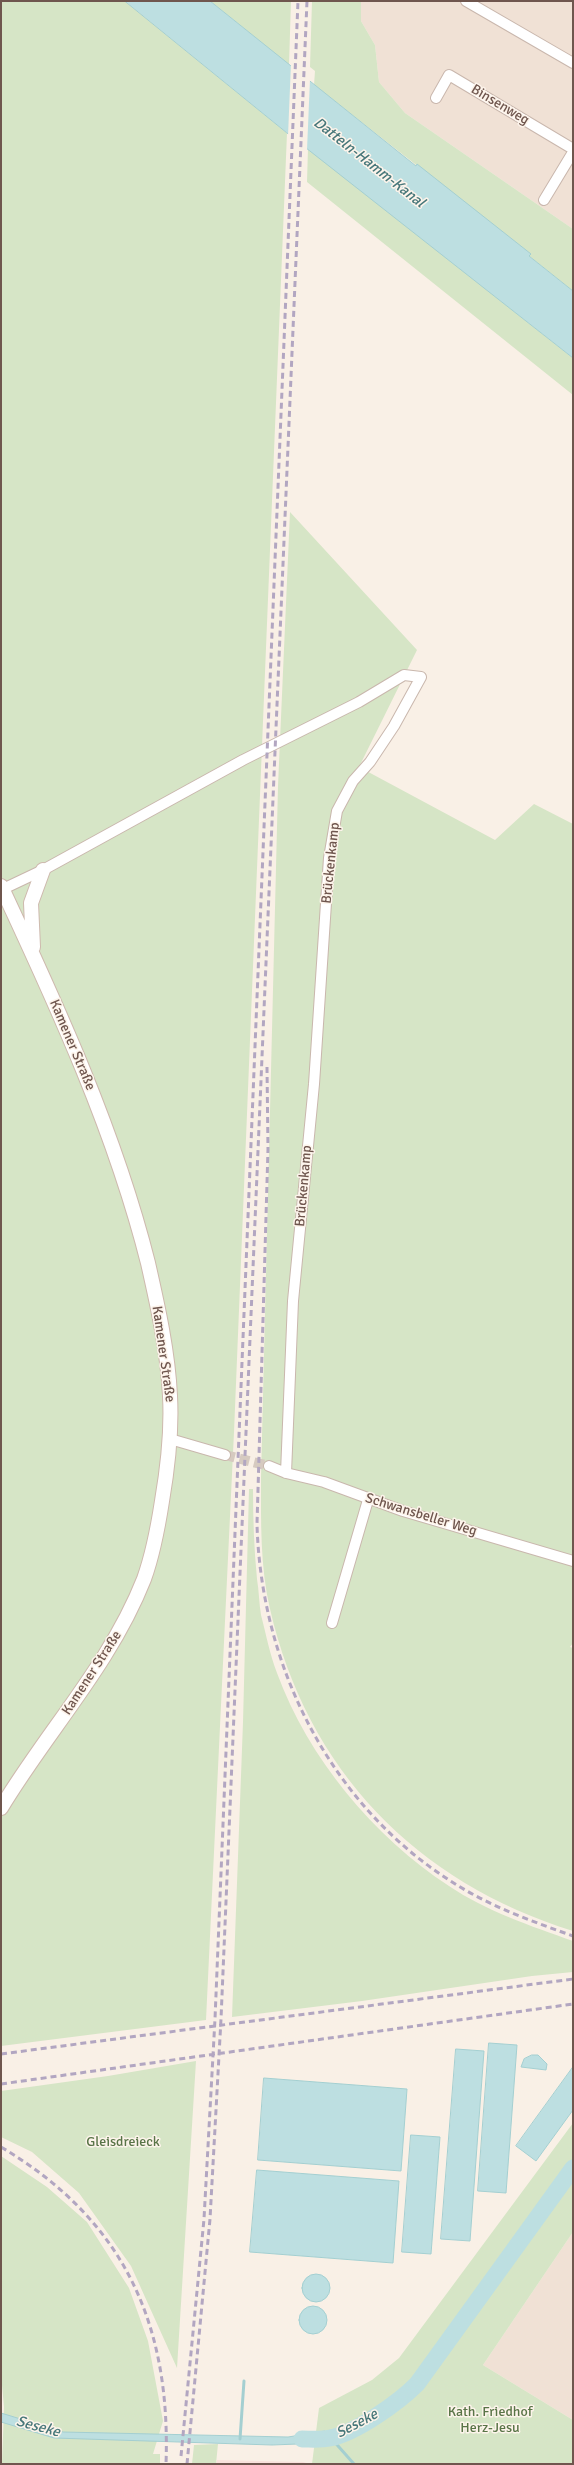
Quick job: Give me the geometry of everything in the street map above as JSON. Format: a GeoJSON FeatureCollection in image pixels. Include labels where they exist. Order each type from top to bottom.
{"type":"FeatureCollection","features":[{"type":"Feature","properties":{"kind":"main road"},"geometry":{"type":"LineString","coordinates":[[33,957],[31,903],[43,870]]}},
{"type":"Feature","properties":{"kind":"main road","name":"Kamener Straße"},"geometry":{"type":"LineString","coordinates":[[1,1808],[108,1654],[134,1602],[144,1578],[156,1535],[170,1439],[170,1394],[165,1344],[141,1236],[105,1126],[2,887]]}},
{"type":"Feature","properties":{"kind":"street"},"geometry":{"type":"LineString","coordinates":[[466,1],[573,63]]}},
{"type":"Feature","properties":{"kind":"street","name":"Binsenweg"},"geometry":{"type":"LineString","coordinates":[[436,98],[449,75],[573,149]]}},
{"type":"Feature","properties":{"kind":"street"},"geometry":{"type":"LineString","coordinates":[[544,200],[573,152]]}},
{"type":"Feature","properties":{"kind":"street","name":"Brückenkamp"},"geometry":{"type":"LineString","coordinates":[[2,887],[43,870],[243,760],[359,702],[404,675],[421,677],[394,726],[370,762],[353,781],[337,811],[330,858],[314,1084],[293,1301],[286,1473]]}},
{"type":"Feature","properties":{"kind":"street"},"geometry":{"type":"LineString","coordinates":[[170,1439],[225,1455]]}},
{"type":"Feature","properties":{"kind":"street","name":"Schwansbeller Weg"},"geometry":{"type":"LineString","coordinates":[[270,1466],[286,1473],[324,1482],[368,1500],[573,1561]]}},
{"type":"Feature","properties":{"kind":"street"},"geometry":{"type":"LineString","coordinates":[[332,1623],[368,1500]]}},
{"type":"Feature","properties":{"kind":"shaded area"},"geometry":{"type":"Polygon","coordinates":[[[361,1],[573,1],[573,229],[405,113],[379,82],[375,45],[361,21],[361,1]]]}},
{"type":"Feature","properties":{"kind":"shaded area"},"geometry":{"type":"Polygon","coordinates":[[[573,2232],[573,2420],[483,2365],[573,2232]]]}},
{"type":"Feature","properties":{"kind":"shaded area"},"geometry":{"type":"Polygon","coordinates":[[[217,2460],[303,2462],[310,2464],[216,2464],[217,2460]]]}},
{"type":"Feature","properties":{"kind":"green space"},"geometry":{"type":"Polygon","coordinates":[[[1,1],[125,1],[287,133],[234,1432],[206,2020],[1,2046],[1,1]]]}},
{"type":"Feature","properties":{"kind":"green space"},"geometry":{"type":"Polygon","coordinates":[[[210,1],[291,1],[289,65],[210,1]]]}},
{"type":"Feature","properties":{"kind":"green space"},"geometry":{"type":"Polygon","coordinates":[[[312,1],[361,1],[361,21],[375,45],[379,82],[405,113],[573,229],[573,291],[529,256],[530,254],[314,85],[315,71],[310,67],[312,1]]]}},
{"type":"Feature","properties":{"kind":"green space"},"geometry":{"type":"Polygon","coordinates":[[[308,148],[573,358],[573,395],[307,182],[308,148]]]}},
{"type":"Feature","properties":{"kind":"green space"},"geometry":{"type":"Polygon","coordinates":[[[290,512],[417,650],[359,767],[495,840],[534,804],[573,824],[573,1643],[570,1647],[573,1648],[573,1931],[516,1910],[465,1883],[418,1850],[376,1812],[341,1769],[311,1720],[287,1667],[270,1609],[264,1576],[261,1477],[278,786],[290,512]]]}},
{"type":"Feature","properties":{"kind":"green space"},"geometry":{"type":"Polygon","coordinates":[[[249,1489],[253,1489],[254,1545],[260,1610],[270,1652],[290,1705],[306,1735],[325,1765],[346,1793],[395,1844],[421,1866],[449,1886],[493,1910],[525,1924],[573,1941],[573,1972],[532,1976],[362,2001],[232,2017],[243,1722],[249,1489]]]}},
{"type":"Feature","properties":{"kind":"green space","name":"Gleisdreieck"},"geometry":{"type":"Polygon","coordinates":[[[196,2061],[177,2368],[131,2266],[79,2193],[32,2152],[1,2137],[1,2091],[108,2076],[196,2061]]]}},
{"type":"Feature","properties":{"kind":"green space","name":"Kath. Friedhof Herz-Jesu"},"geometry":{"type":"Polygon","coordinates":[[[573,2123],[573,2232],[483,2365],[573,2420],[573,2464],[312,2464],[319,2408],[372,2380],[399,2358],[573,2123]]]}},
{"type":"Feature","properties":{"kind":"green space"},"geometry":{"type":"Polygon","coordinates":[[[1,2156],[47,2187],[87,2222],[129,2288],[148,2341],[163,2421],[153,2454],[160,2454],[160,2464],[2,2464],[4,2407],[1,2374],[1,2156]]]}},
{"type":"Feature","properties":{"kind":"green space"},"geometry":{"type":"Polygon","coordinates":[[[218,2444],[216,2464],[192,2464],[194,2445],[218,2444]]]}},
{"type":"Feature","properties":{"kind":"water","name":"Datteln-Hamm-Kanal"},"geometry":{"type":"Polygon","coordinates":[[[125,1],[210,1],[416,166],[417,164],[531,254],[529,256],[573,291],[573,358],[287,133],[125,1]]]}},
{"type":"Feature","properties":{"kind":"water"},"geometry":{"type":"Polygon","coordinates":[[[489,2043],[517,2045],[506,2193],[478,2191],[489,2043]]]}},
{"type":"Feature","properties":{"kind":"water"},"geometry":{"type":"Polygon","coordinates":[[[456,2049],[484,2051],[470,2241],[441,2239],[456,2049]]]}},
{"type":"Feature","properties":{"kind":"water"},"geometry":{"type":"Polygon","coordinates":[[[532,2055],[538,2055],[547,2064],[546,2070],[521,2067],[524,2059],[532,2055]]]}},
{"type":"Feature","properties":{"kind":"water"},"geometry":{"type":"Polygon","coordinates":[[[573,2067],[573,2110],[536,2161],[516,2146],[573,2067]]]}},
{"type":"Feature","properties":{"kind":"water"},"geometry":{"type":"Polygon","coordinates":[[[264,2078],[407,2089],[401,2171],[258,2160],[264,2078]]]}},
{"type":"Feature","properties":{"kind":"water"},"geometry":{"type":"Polygon","coordinates":[[[411,2135],[440,2137],[431,2254],[402,2252],[411,2135]]]}},
{"type":"Feature","properties":{"kind":"water"},"geometry":{"type":"Polygon","coordinates":[[[257,2170],[399,2181],[393,2263],[250,2252],[257,2170]]]}},
{"type":"Feature","properties":{"kind":"water"},"geometry":{"type":"Polygon","coordinates":[[[316,2274],[326,2278],[330,2288],[326,2298],[316,2302],[306,2298],[302,2288],[306,2278],[316,2274]]]}},
{"type":"Feature","properties":{"kind":"water"},"geometry":{"type":"Polygon","coordinates":[[[313,2306],[323,2310],[327,2320],[323,2330],[313,2334],[303,2330],[299,2320],[303,2310],[313,2306]]]}},
{"type":"Feature","properties":{"kind":"water"},"geometry":{"type":"Polygon","coordinates":[[[1,2413],[63,2432],[288,2437],[325,2431],[324,2443],[272,2445],[54,2438],[1,2422],[1,2413]]]}},
{"type":"Feature","properties":{"kind":"pier"},"geometry":{"type":"Polygon","coordinates":[[[291,63],[310,79],[307,150],[288,136],[291,63]]]}},
{"type":"Feature","properties":{"kind":"waterway","name":"Seseke"},"geometry":{"type":"LineString","coordinates":[[302,2439],[327,2439],[352,2430],[388,2408],[417,2384],[573,2168]]}},
{"type":"Feature","properties":{"kind":"waterway"},"geometry":{"type":"LineString","coordinates":[[240,2439],[244,2381]]}},
{"type":"Feature","properties":{"kind":"waterway"},"geometry":{"type":"LineString","coordinates":[[331,2438],[354,2464]]}},
{"type":"Feature","properties":{"kind":"tunnel"},"geometry":{"type":"LineString","coordinates":[[225,1455],[269,1466]]}},
{"type":"Feature","properties":{"kind":"railway"},"geometry":{"type":"LineString","coordinates":[[181,2456],[204,2219],[215,2019],[298,1]]}},
{"type":"Feature","properties":{"kind":"railway"},"geometry":{"type":"LineString","coordinates":[[187,2464],[210,2219],[221,2019],[307,1]]}},
{"type":"Feature","properties":{"kind":"railway"},"geometry":{"type":"LineString","coordinates":[[267,1067],[268,1149],[257,1524],[262,1579],[273,1633],[291,1685],[314,1735],[344,1781],[379,1823],[421,1860],[467,1891],[519,1916],[573,1936]]}},
{"type":"Feature","properties":{"kind":"railway"},"geometry":{"type":"LineString","coordinates":[[1,2054],[573,1979]]}},
{"type":"Feature","properties":{"kind":"railway"},"geometry":{"type":"LineString","coordinates":[[1,2084],[573,2004]]}},
{"type":"Feature","properties":{"kind":"railway"},"geometry":{"type":"LineString","coordinates":[[1,2147],[44,2176],[79,2208],[109,2242],[132,2280],[148,2321],[160,2366],[165,2413],[166,2464]]}}]}
